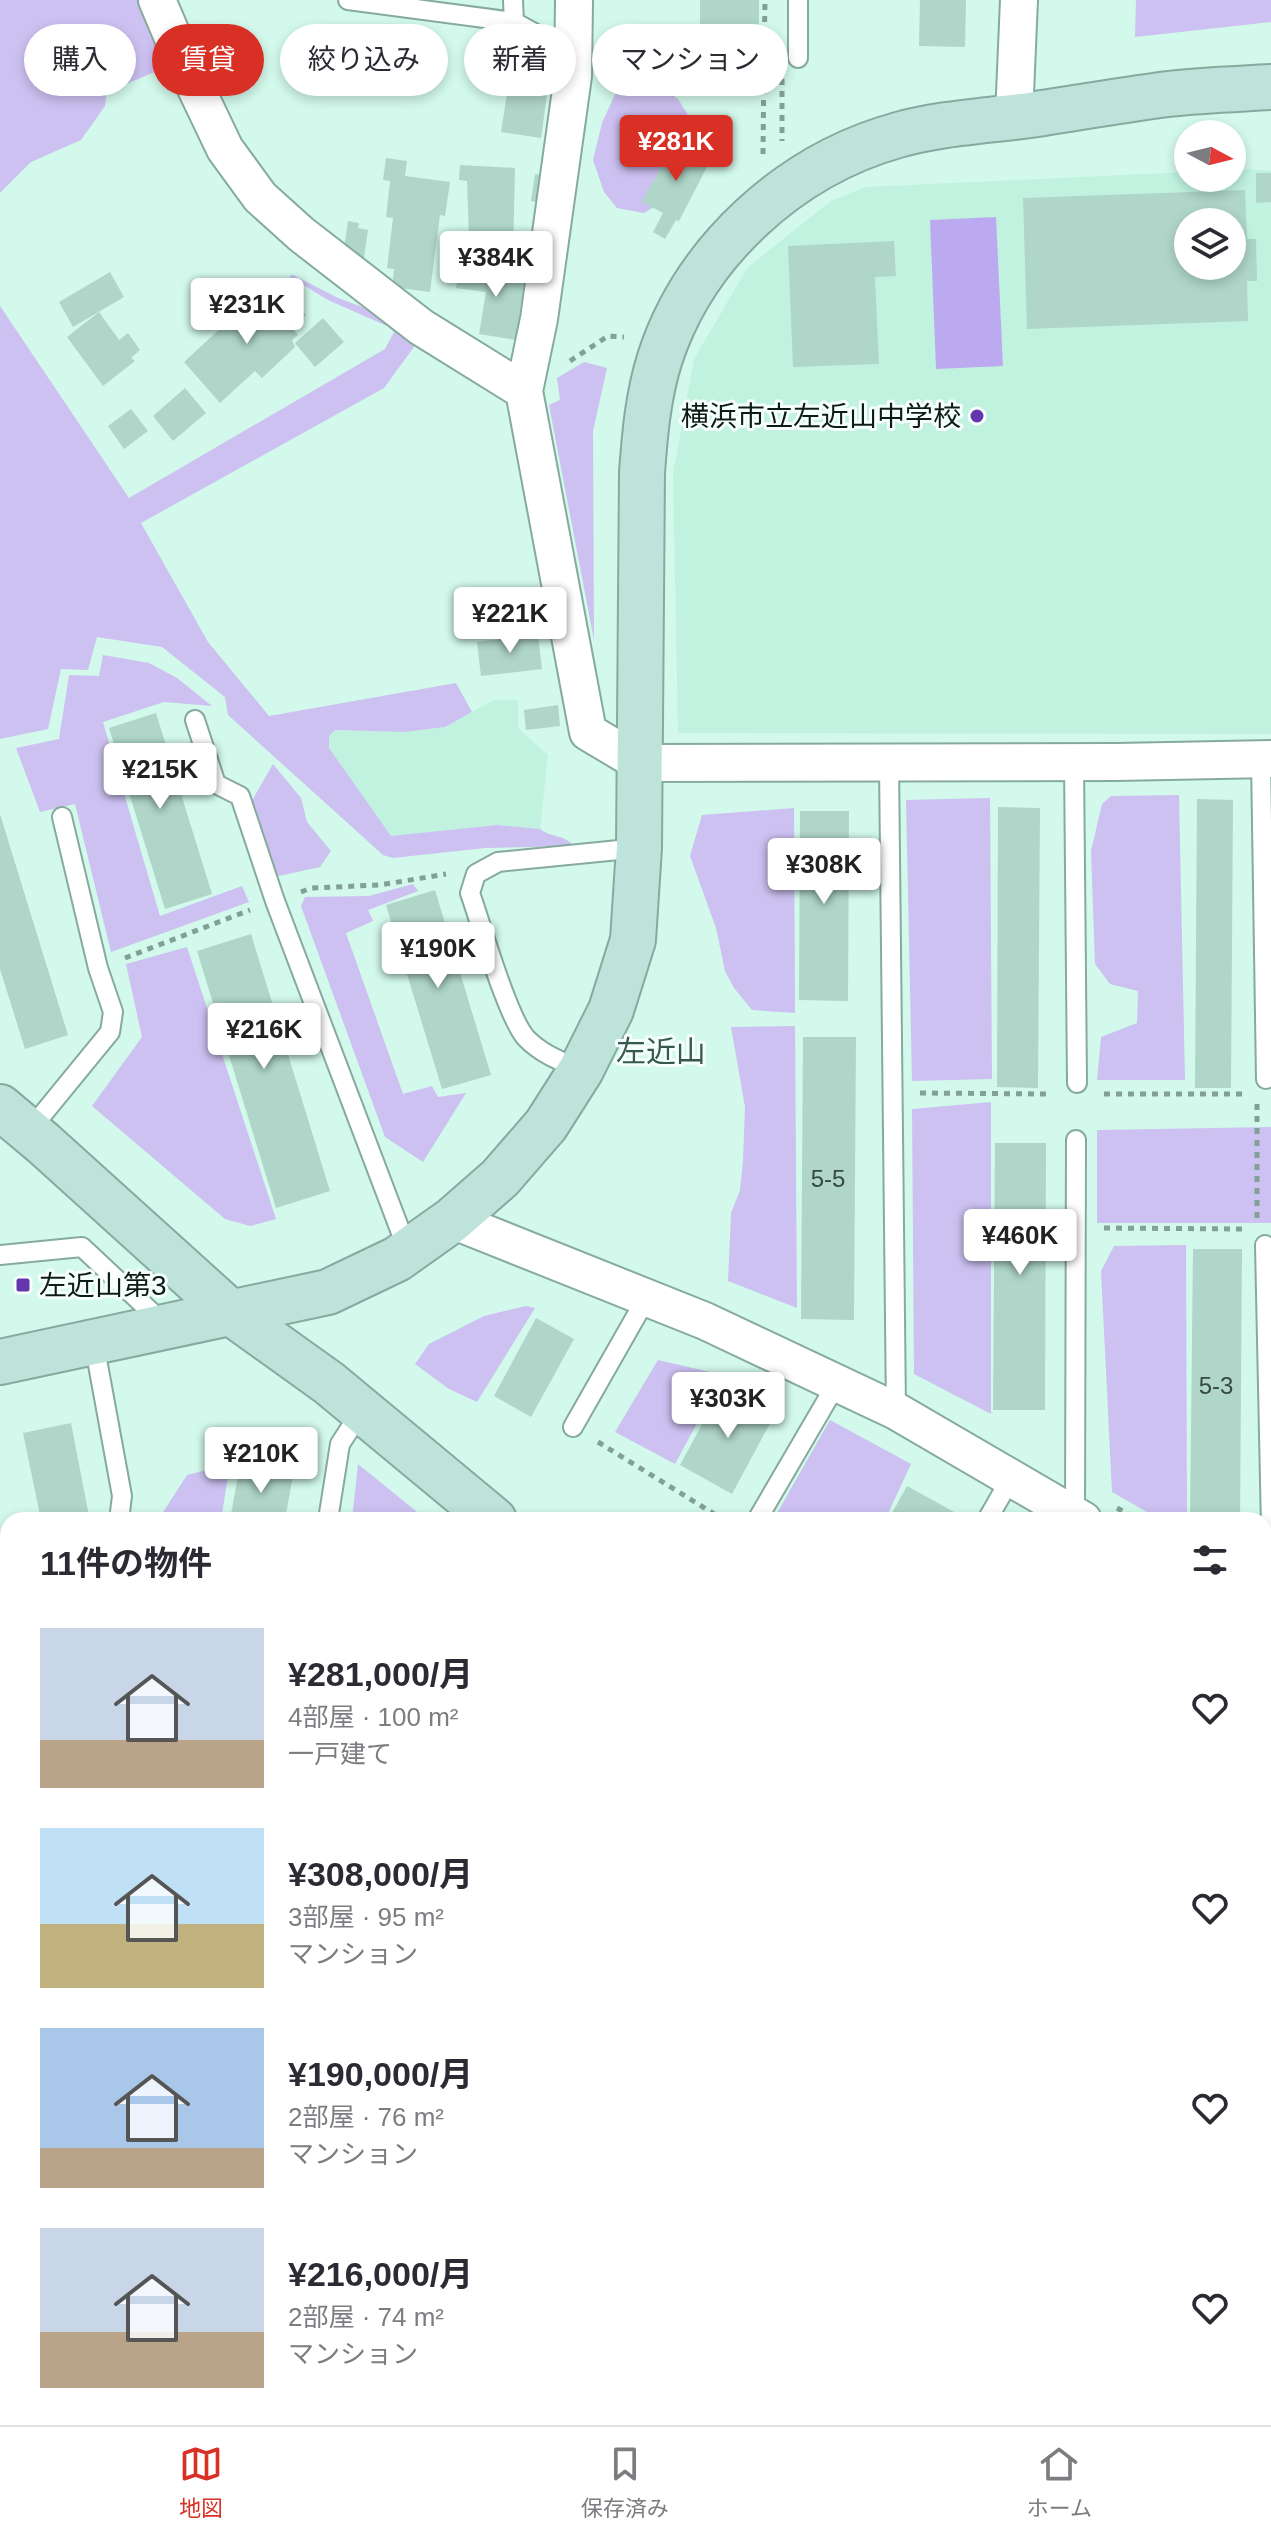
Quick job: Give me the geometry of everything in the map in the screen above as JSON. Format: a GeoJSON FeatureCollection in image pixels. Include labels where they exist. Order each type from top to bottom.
{"type":"FeatureCollection","features":[{"type":"Feature","properties":{"kind":"street"},"geometry":{"type":"LineString","coordinates":[[157,0],[225,149],[260,197],[301,234],[421,327],[524,391]]}},
{"type":"Feature","properties":{"kind":"street"},"geometry":{"type":"LineString","coordinates":[[574,0],[574,24]]}},
{"type":"Feature","properties":{"kind":"street"},"geometry":{"type":"LineString","coordinates":[[1014,117],[1019,0]]}},
{"type":"Feature","properties":{"kind":"street"},"geometry":{"type":"LineString","coordinates":[[0,1362],[328,1292],[408,1251],[452,1220],[500,1178],[546,1125],[581,1070],[611,1010],[633,940],[639,848],[642,472],[646,413],[660,357],[684,302],[721,248],[761,209],[807,175],[847,153],[898,135],[955,123],[1170,94],[1271,87]]}},
{"type":"Feature","properties":{"kind":"street"},"geometry":{"type":"LineString","coordinates":[[569,96],[539,319],[524,391],[588,732],[640,763],[1266,759]]}},
{"type":"Feature","properties":{"kind":"street"},"geometry":{"type":"LineString","coordinates":[[14,1119],[230,1312],[329,1383],[484,1512]]}},
{"type":"Feature","properties":{"kind":"street"},"geometry":{"type":"LineString","coordinates":[[452,1220],[705,1321],[837,1383],[896,1411],[1069,1512]]}},
{"type":"Feature","properties":{"kind":"lane"},"geometry":{"type":"LineString","coordinates":[[348,0],[518,24]]}},
{"type":"Feature","properties":{"kind":"lane"},"geometry":{"type":"LineString","coordinates":[[513,0],[514,22]]}},
{"type":"Feature","properties":{"kind":"lane"},"geometry":{"type":"LineString","coordinates":[[790,58],[798,0]]}},
{"type":"Feature","properties":{"kind":"lane"},"geometry":{"type":"LineString","coordinates":[[195,720],[216,784],[240,796],[275,901],[408,1251]]}},
{"type":"Feature","properties":{"kind":"lane"},"geometry":{"type":"LineString","coordinates":[[1266,759],[1266,1079]]}},
{"type":"Feature","properties":{"kind":"lane"},"geometry":{"type":"LineString","coordinates":[[1074,762],[1077,1083]]}},
{"type":"Feature","properties":{"kind":"lane"},"geometry":{"type":"LineString","coordinates":[[889,763],[896,1411]]}},
{"type":"Feature","properties":{"kind":"lane"},"geometry":{"type":"LineString","coordinates":[[14,1119],[110,1032],[113,1012],[98,968],[62,817]]}},
{"type":"Feature","properties":{"kind":"lane"},"geometry":{"type":"LineString","coordinates":[[581,1070],[547,1056],[524,1036],[470,893],[476,874],[498,862],[639,848]]}},
{"type":"Feature","properties":{"kind":"lane"},"geometry":{"type":"LineString","coordinates":[[1076,1140],[1079,1512]]}},
{"type":"Feature","properties":{"kind":"lane"},"geometry":{"type":"LineString","coordinates":[[1265,1245],[1271,1512]]}},
{"type":"Feature","properties":{"kind":"lane"},"geometry":{"type":"LineString","coordinates":[[0,1255],[82,1247],[167,1326]]}},
{"type":"Feature","properties":{"kind":"lane"},"geometry":{"type":"LineString","coordinates":[[573,1427],[647,1297]]}},
{"type":"Feature","properties":{"kind":"lane"},"geometry":{"type":"LineString","coordinates":[[94,1343],[122,1496],[120,1512]]}},
{"type":"Feature","properties":{"kind":"lane"},"geometry":{"type":"LineString","coordinates":[[762,1512],[837,1383]]}},
{"type":"Feature","properties":{"kind":"lane"},"geometry":{"type":"LineString","coordinates":[[329,1512],[340,1444],[362,1410]]}},
{"type":"Feature","properties":{"kind":"lane"},"geometry":{"type":"LineString","coordinates":[[992,1512],[1011,1478]]}},
{"type":"Feature","properties":{"kind":"path"},"geometry":{"type":"LineString","coordinates":[[765,0],[765,24]]}},
{"type":"Feature","properties":{"kind":"path"},"geometry":{"type":"LineString","coordinates":[[782,146],[790,58]]}},
{"type":"Feature","properties":{"kind":"path"},"geometry":{"type":"LineString","coordinates":[[763,150],[764,96]]}},
{"type":"Feature","properties":{"kind":"path"},"geometry":{"type":"LineString","coordinates":[[561,367],[608,336],[626,337]]}},
{"type":"Feature","properties":{"kind":"path"},"geometry":{"type":"LineString","coordinates":[[1075,1228],[1257,1229],[1257,1094],[1258,1082],[1266,1079]]}},
{"type":"Feature","properties":{"kind":"path"},"geometry":{"type":"LineString","coordinates":[[573,1427],[711,1512]]}},
{"type":"Feature","properties":{"kind":"shaded area"},"geometry":{"type":"Polygon","coordinates":[[[0,0],[146,0],[156,24],[152,24],[152,73],[136,80],[136,24],[24,24],[24,96],[106,96],[105,106],[81,140],[31,162],[0,193],[0,0]]]}},
{"type":"Feature","properties":{"kind":"shaded area"},"geometry":{"type":"Polygon","coordinates":[[[1136,0],[1271,0],[1271,22],[1135,37],[1136,0]]]}},
{"type":"Feature","properties":{"kind":"shaded area"},"geometry":{"type":"Polygon","coordinates":[[[614,96],[674,96],[678,99],[693,123],[695,134],[685,172],[668,198],[644,213],[617,208],[604,192],[593,160],[602,123],[614,96]]]}},
{"type":"Feature","properties":{"kind":"shaded area","name":"横浜市立左近山中学校"},"geometry":{"type":"Polygon","coordinates":[[[1246,169],[1271,171],[1271,734],[678,733],[673,474],[694,359],[748,267],[831,201],[865,187],[1174,173],[1174,192],[1246,192],[1246,169]]]}},
{"type":"Feature","properties":{"kind":"shaded area"},"geometry":{"type":"Polygon","coordinates":[[[996,217],[1003,366],[936,369],[930,220],[996,217]]]}},
{"type":"Feature","properties":{"kind":"shaded area"},"geometry":{"type":"Polygon","coordinates":[[[293,275],[338,298],[387,316],[419,340],[384,388],[141,523],[208,642],[269,716],[456,683],[472,712],[445,727],[404,732],[335,730],[329,736],[329,748],[391,836],[498,825],[540,829],[574,846],[485,848],[393,858],[383,855],[228,715],[225,697],[162,647],[97,637],[88,670],[61,669],[48,729],[0,739],[0,306],[129,498],[385,349],[394,332],[387,326],[328,300],[289,276],[293,275]]]}},
{"type":"Feature","properties":{"kind":"shaded area"},"geometry":{"type":"Polygon","coordinates":[[[584,362],[607,368],[593,431],[594,640],[549,405],[560,400],[557,378],[584,362]]]}},
{"type":"Feature","properties":{"kind":"shaded area"},"geometry":{"type":"Polygon","coordinates":[[[103,655],[149,663],[177,678],[212,706],[164,702],[103,722],[160,916],[242,886],[249,902],[111,952],[75,804],[40,812],[16,748],[59,739],[69,675],[99,676],[103,655]]]}},
{"type":"Feature","properties":{"kind":"shaded area"},"geometry":{"type":"Polygon","coordinates":[[[494,700],[518,700],[518,728],[548,755],[540,829],[498,825],[391,837],[329,748],[329,736],[334,730],[404,732],[445,727],[494,700]]]}},
{"type":"Feature","properties":{"kind":"shaded area"},"geometry":{"type":"Polygon","coordinates":[[[273,764],[301,798],[307,822],[331,851],[320,867],[274,877],[250,804],[273,764]]]}},
{"type":"Feature","properties":{"kind":"shaded area"},"geometry":{"type":"Polygon","coordinates":[[[1179,795],[1185,1080],[1097,1080],[1101,1037],[1137,1023],[1138,991],[1110,984],[1095,964],[1091,851],[1102,804],[1111,796],[1179,795]]]}},
{"type":"Feature","properties":{"kind":"shaded area"},"geometry":{"type":"Polygon","coordinates":[[[990,798],[992,1079],[912,1081],[906,800],[990,798]]]}},
{"type":"Feature","properties":{"kind":"shaded area"},"geometry":{"type":"Polygon","coordinates":[[[794,808],[795,1013],[752,1010],[725,971],[716,928],[690,856],[702,815],[794,808]]]}},
{"type":"Feature","properties":{"kind":"shaded area"},"geometry":{"type":"Polygon","coordinates":[[[413,884],[418,891],[368,910],[373,921],[346,933],[403,1094],[432,1086],[438,1097],[466,1093],[423,1162],[385,1137],[301,906],[305,897],[369,896],[413,884]]]}},
{"type":"Feature","properties":{"kind":"shaded area"},"geometry":{"type":"Polygon","coordinates":[[[187,947],[276,1219],[250,1226],[225,1219],[92,1106],[142,1037],[126,964],[187,947]]]}},
{"type":"Feature","properties":{"kind":"shaded area"},"geometry":{"type":"Polygon","coordinates":[[[795,1026],[797,1308],[728,1281],[731,1213],[740,1190],[745,1107],[731,1027],[795,1026]]]}},
{"type":"Feature","properties":{"kind":"shaded area"},"geometry":{"type":"Polygon","coordinates":[[[991,1102],[991,1414],[914,1374],[912,1109],[991,1102]]]}},
{"type":"Feature","properties":{"kind":"shaded area"},"geometry":{"type":"Polygon","coordinates":[[[1271,1127],[1271,1223],[1097,1223],[1097,1130],[1271,1127]]]}},
{"type":"Feature","properties":{"kind":"shaded area"},"geometry":{"type":"Polygon","coordinates":[[[1186,1245],[1187,1512],[1147,1512],[1112,1492],[1101,1271],[1114,1246],[1186,1245]]]}},
{"type":"Feature","properties":{"kind":"shaded area"},"geometry":{"type":"Polygon","coordinates":[[[526,1306],[535,1308],[477,1402],[449,1389],[415,1364],[429,1344],[484,1316],[526,1306]]]}},
{"type":"Feature","properties":{"kind":"shaded area"},"geometry":{"type":"Polygon","coordinates":[[[658,1360],[723,1375],[675,1464],[615,1432],[658,1360]]]}},
{"type":"Feature","properties":{"kind":"shaded area"},"geometry":{"type":"Polygon","coordinates":[[[830,1420],[911,1464],[889,1512],[778,1512],[830,1420]]]}},
{"type":"Feature","properties":{"kind":"shaded area"},"geometry":{"type":"Polygon","coordinates":[[[230,1464],[222,1512],[163,1512],[187,1475],[230,1464]]]}},
{"type":"Feature","properties":{"kind":"shaded area"},"geometry":{"type":"Polygon","coordinates":[[[358,1464],[417,1512],[353,1512],[358,1464]]]}},
{"type":"Feature","properties":{"kind":"building"},"geometry":{"type":"Polygon","coordinates":[[[700,0],[759,0],[759,24],[700,24],[700,0]]]}},
{"type":"Feature","properties":{"kind":"building"},"geometry":{"type":"Polygon","coordinates":[[[920,0],[966,0],[965,47],[919,46],[920,0]]]}},
{"type":"Feature","properties":{"kind":"building"},"geometry":{"type":"Polygon","coordinates":[[[507,96],[547,96],[541,138],[501,132],[507,96]]]}},
{"type":"Feature","properties":{"kind":"building"},"geometry":{"type":"Polygon","coordinates":[[[678,135],[709,152],[704,161],[709,163],[679,221],[676,220],[665,239],[653,232],[663,213],[642,202],[678,135]]]}},
{"type":"Feature","properties":{"kind":"building"},"geometry":{"type":"Polygon","coordinates":[[[386,158],[407,161],[405,176],[450,182],[445,216],[440,215],[430,292],[392,287],[394,269],[387,268],[393,218],[386,217],[390,181],[383,180],[386,158]]]}},
{"type":"Feature","properties":{"kind":"building"},"geometry":{"type":"Polygon","coordinates":[[[460,165],[515,168],[513,252],[475,251],[476,235],[469,236],[467,181],[459,180],[460,165]]]}},
{"type":"Feature","properties":{"kind":"building"},"geometry":{"type":"Polygon","coordinates":[[[1256,173],[1271,173],[1271,202],[1256,203],[1256,173]]]}},
{"type":"Feature","properties":{"kind":"building"},"geometry":{"type":"Polygon","coordinates":[[[535,174],[548,176],[544,203],[531,201],[535,174]]]}},
{"type":"Feature","properties":{"kind":"building"},"geometry":{"type":"Polygon","coordinates":[[[1245,192],[1246,208],[1174,208],[1174,280],[1246,280],[1246,214],[1247,239],[1256,239],[1257,281],[1247,281],[1248,321],[1027,329],[1023,198],[1245,192]]]}},
{"type":"Feature","properties":{"kind":"building"},"geometry":{"type":"Polygon","coordinates":[[[348,221],[359,223],[358,228],[368,230],[364,258],[343,255],[348,221]]]}},
{"type":"Feature","properties":{"kind":"building"},"geometry":{"type":"Polygon","coordinates":[[[894,241],[896,276],[875,277],[879,364],[793,367],[788,246],[894,241]]]}},
{"type":"Feature","properties":{"kind":"building"},"geometry":{"type":"Polygon","coordinates":[[[460,265],[525,274],[516,340],[479,334],[486,292],[456,288],[460,265]]]}},
{"type":"Feature","properties":{"kind":"building"},"geometry":{"type":"Polygon","coordinates":[[[110,272],[124,297],[73,327],[59,302],[110,272]]]}},
{"type":"Feature","properties":{"kind":"building"},"geometry":{"type":"Polygon","coordinates":[[[283,290],[306,315],[291,327],[298,335],[292,340],[295,347],[262,378],[255,371],[220,403],[184,362],[250,301],[258,311],[283,290]]]}},
{"type":"Feature","properties":{"kind":"building"},"geometry":{"type":"Polygon","coordinates":[[[99,312],[119,340],[128,333],[140,350],[131,358],[135,361],[103,386],[67,337],[99,312]]]}},
{"type":"Feature","properties":{"kind":"building"},"geometry":{"type":"Polygon","coordinates":[[[323,318],[344,342],[315,367],[295,343],[323,318]]]}},
{"type":"Feature","properties":{"kind":"building"},"geometry":{"type":"Polygon","coordinates":[[[185,388],[206,413],[173,441],[153,416],[185,388]]]}},
{"type":"Feature","properties":{"kind":"building"},"geometry":{"type":"Polygon","coordinates":[[[131,409],[148,431],[124,449],[108,426],[131,409]]]}},
{"type":"Feature","properties":{"kind":"building"},"geometry":{"type":"Polygon","coordinates":[[[538,634],[542,669],[481,676],[477,642],[538,634]]]}},
{"type":"Feature","properties":{"kind":"building"},"geometry":{"type":"Polygon","coordinates":[[[558,705],[560,726],[526,730],[524,710],[558,705]]]}},
{"type":"Feature","properties":{"kind":"building"},"geometry":{"type":"Polygon","coordinates":[[[156,713],[212,894],[165,909],[109,728],[156,713]]]}},
{"type":"Feature","properties":{"kind":"building"},"geometry":{"type":"Polygon","coordinates":[[[1197,799],[1233,800],[1231,1088],[1195,1088],[1197,799]]]}},
{"type":"Feature","properties":{"kind":"building"},"geometry":{"type":"Polygon","coordinates":[[[998,807],[1040,808],[1038,1088],[997,1087],[998,807]]]}},
{"type":"Feature","properties":{"kind":"building"},"geometry":{"type":"Polygon","coordinates":[[[800,811],[849,811],[848,1001],[799,1000],[800,811]]]}},
{"type":"Feature","properties":{"kind":"building"},"geometry":{"type":"Polygon","coordinates":[[[0,814],[68,1035],[25,1049],[0,969],[0,814]]]}},
{"type":"Feature","properties":{"kind":"building"},"geometry":{"type":"Polygon","coordinates":[[[435,890],[491,1075],[442,1089],[386,905],[435,890]]]}},
{"type":"Feature","properties":{"kind":"building"},"geometry":{"type":"Polygon","coordinates":[[[251,934],[330,1191],[276,1208],[197,951],[251,934]]]}},
{"type":"Feature","properties":{"kind":"building"},"geometry":{"type":"Polygon","coordinates":[[[803,1037],[856,1037],[854,1320],[801,1319],[803,1037]]]}},
{"type":"Feature","properties":{"kind":"building"},"geometry":{"type":"Polygon","coordinates":[[[995,1143],[1046,1143],[1045,1410],[993,1410],[995,1143]]]}},
{"type":"Feature","properties":{"kind":"building"},"geometry":{"type":"Polygon","coordinates":[[[1193,1249],[1242,1249],[1240,1512],[1190,1512],[1193,1249]]]}},
{"type":"Feature","properties":{"kind":"building"},"geometry":{"type":"Polygon","coordinates":[[[536,1318],[574,1339],[531,1417],[494,1396],[536,1318]]]}},
{"type":"Feature","properties":{"kind":"building"},"geometry":{"type":"Polygon","coordinates":[[[723,1386],[775,1414],[732,1494],[680,1465],[723,1386]]]}},
{"type":"Feature","properties":{"kind":"building"},"geometry":{"type":"Polygon","coordinates":[[[71,1423],[88,1512],[39,1512],[23,1433],[71,1423]]]}},
{"type":"Feature","properties":{"kind":"building"},"geometry":{"type":"Polygon","coordinates":[[[240,1465],[293,1475],[286,1512],[231,1512],[240,1465]]]}},
{"type":"Feature","properties":{"kind":"building"},"geometry":{"type":"Polygon","coordinates":[[[907,1486],[954,1512],[892,1512],[907,1486]]]}},
{"type":"Feature","properties":{"kind":"place","name":"横浜市立左近山中学校"},"geometry":{"type":"Point","coordinates":[977,416]}},
{"type":"Feature","properties":{"kind":"place","name":"左近山第3"},"geometry":{"type":"Point","coordinates":[23,1285]}},
{"type":"Feature","properties":{"kind":"district","name":"左近山"},"geometry":{"type":"Point","coordinates":[661,1051]}}]}
